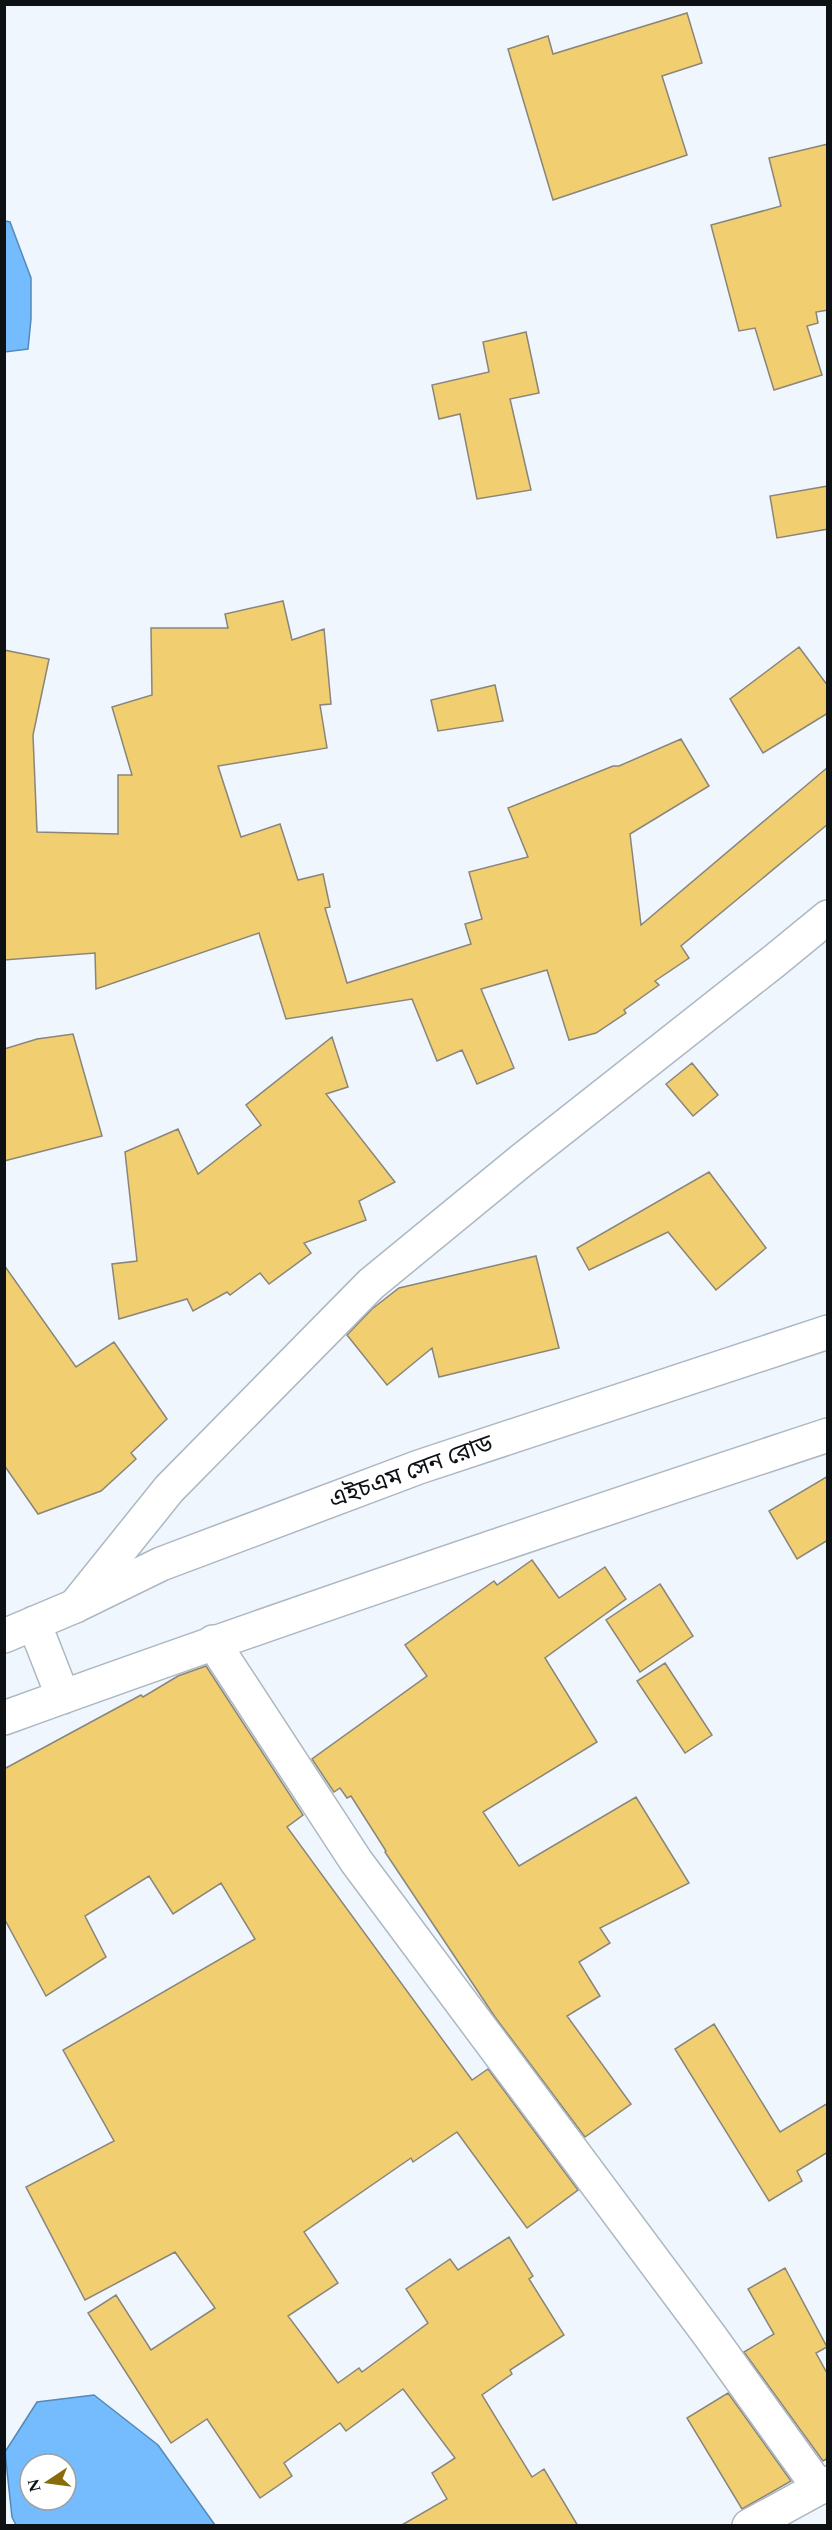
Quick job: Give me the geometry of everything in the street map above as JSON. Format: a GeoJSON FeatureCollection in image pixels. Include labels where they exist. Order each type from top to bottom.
{"type":"FeatureCollection","features":[{"type":"Feature","properties":{"kind":"street"},"geometry":{"type":"LineString","coordinates":[[75,1606],[169,1489],[371,1284],[522,1160],[828,917]]}},
{"type":"Feature","properties":{"kind":"street","name":"এইচএম সেন রোড"},"geometry":{"type":"LineString","coordinates":[[4,1636],[75,1606],[161,1564],[419,1467],[828,1332]]}},
{"type":"Feature","properties":{"kind":"street"},"geometry":{"type":"LineString","coordinates":[[4,1719],[213,1642],[462,1556],[828,1435]]}},
{"type":"Feature","properties":{"kind":"street"},"geometry":{"type":"LineString","coordinates":[[34,1623],[63,1697]]}},
{"type":"Feature","properties":{"kind":"street"},"geometry":{"type":"LineString","coordinates":[[213,1642],[356,1861],[823,2486],[749,2526]]}},
{"type":"Feature","properties":{"kind":"water"},"geometry":{"type":"Polygon","coordinates":[[[5,221],[10,222],[31,278],[31,319],[28,349],[5,352],[5,221]]]}},
{"type":"Feature","properties":{"kind":"water"},"geometry":{"type":"Polygon","coordinates":[[[94,2395],[158,2445],[215,2525],[16,2525],[12,2517],[5,2452],[37,2402],[94,2395]]]}},
{"type":"Feature","properties":{"kind":"building"},"geometry":{"type":"Polygon","coordinates":[[[687,13],[702,63],[662,76],[687,155],[553,200],[508,49],[548,36],[553,54],[687,13]]]}},
{"type":"Feature","properties":{"kind":"building"},"geometry":{"type":"Polygon","coordinates":[[[828,144],[828,310],[816,312],[818,323],[807,326],[822,375],[774,390],[755,328],[739,331],[711,225],[781,206],[769,158],[828,144]]]}},
{"type":"Feature","properties":{"kind":"building"},"geometry":{"type":"Polygon","coordinates":[[[526,332],[539,393],[510,399],[531,490],[477,499],[460,414],[439,419],[432,385],[489,372],[483,342],[526,332]]]}},
{"type":"Feature","properties":{"kind":"building"},"geometry":{"type":"Polygon","coordinates":[[[828,486],[828,529],[777,538],[770,496],[828,486]]]}},
{"type":"Feature","properties":{"kind":"building"},"geometry":{"type":"Polygon","coordinates":[[[283,601],[292,640],[324,629],[331,704],[320,705],[327,748],[218,766],[241,837],[280,824],[298,880],[323,874],[330,907],[325,908],[347,983],[471,944],[465,924],[482,919],[469,872],[528,857],[508,808],[613,766],[619,766],[681,739],[709,786],[630,834],[641,925],[828,767],[828,824],[681,946],[689,958],[655,981],[659,985],[624,1010],[626,1013],[596,1033],[569,1040],[547,970],[481,989],[514,1068],[477,1084],[462,1050],[437,1061],[412,999],[286,1019],[259,933],[96,989],[95,953],[4,960],[4,650],[49,659],[33,735],[37,832],[118,834],[118,775],[132,775],[112,707],[152,695],[151,628],[228,628],[225,614],[283,601]]]}},
{"type":"Feature","properties":{"kind":"building"},"geometry":{"type":"Polygon","coordinates":[[[799,647],[828,686],[828,713],[763,753],[730,699],[799,647]]]}},
{"type":"Feature","properties":{"kind":"building"},"geometry":{"type":"Polygon","coordinates":[[[495,685],[503,721],[438,731],[431,700],[495,685]]]}},
{"type":"Feature","properties":{"kind":"building"},"geometry":{"type":"Polygon","coordinates":[[[73,1034],[102,1136],[4,1161],[4,1049],[37,1039],[73,1034]]]}},
{"type":"Feature","properties":{"kind":"building"},"geometry":{"type":"Polygon","coordinates":[[[332,1037],[348,1087],[326,1094],[395,1182],[359,1201],[366,1220],[304,1243],[311,1253],[269,1284],[260,1273],[230,1295],[227,1292],[193,1311],[187,1299],[119,1319],[112,1264],[137,1261],[125,1152],[178,1129],[198,1174],[261,1125],[246,1105],[332,1037]]]}},
{"type":"Feature","properties":{"kind":"building"},"geometry":{"type":"Polygon","coordinates":[[[692,1063],[718,1095],[693,1116],[666,1084],[692,1063]]]}},
{"type":"Feature","properties":{"kind":"building"},"geometry":{"type":"Polygon","coordinates":[[[709,1172],[766,1248],[716,1290],[668,1232],[589,1270],[577,1248],[709,1172]]]}},
{"type":"Feature","properties":{"kind":"building"},"geometry":{"type":"Polygon","coordinates":[[[536,1256],[559,1348],[439,1377],[432,1348],[387,1385],[347,1335],[372,1309],[399,1288],[536,1256]]]}},
{"type":"Feature","properties":{"kind":"building"},"geometry":{"type":"Polygon","coordinates":[[[4,1265],[76,1367],[114,1342],[167,1419],[131,1453],[136,1459],[101,1491],[38,1514],[4,1465],[4,1265]]]}},
{"type":"Feature","properties":{"kind":"building"},"geometry":{"type":"Polygon","coordinates":[[[828,1476],[828,1540],[797,1559],[769,1511],[828,1476]]]}},
{"type":"Feature","properties":{"kind":"building"},"geometry":{"type":"Polygon","coordinates":[[[532,1560],[559,1598],[605,1567],[626,1599],[545,1658],[597,1742],[483,1812],[519,1866],[636,1797],[689,1883],[600,1928],[610,1943],[579,1962],[600,1996],[567,2016],[631,2104],[585,2137],[495,2017],[385,1852],[351,1796],[347,1798],[340,1788],[334,1792],[312,1759],[427,1676],[405,1645],[494,1581],[497,1585],[532,1560]]]}},
{"type":"Feature","properties":{"kind":"building"},"geometry":{"type":"Polygon","coordinates":[[[660,1584],[693,1636],[640,1672],[606,1620],[660,1584]]]}},
{"type":"Feature","properties":{"kind":"building"},"geometry":{"type":"Polygon","coordinates":[[[665,1663],[712,1735],[685,1753],[637,1681],[665,1663]]]}},
{"type":"Feature","properties":{"kind":"building"},"geometry":{"type":"Polygon","coordinates":[[[206,1666],[303,1815],[287,1827],[472,2080],[488,2069],[578,2190],[527,2228],[457,2132],[413,2162],[411,2158],[304,2232],[338,2283],[288,2316],[338,2383],[359,2368],[362,2372],[428,2323],[406,2289],[450,2259],[458,2270],[509,2237],[533,2276],[529,2279],[564,2335],[510,2370],[512,2374],[482,2395],[532,2477],[544,2469],[578,2526],[400,2526],[447,2499],[432,2473],[455,2458],[403,2389],[346,2431],[340,2423],[284,2463],[292,2476],[260,2498],[207,2419],[171,2443],[88,2313],[116,2295],[151,2350],[215,2308],[175,2252],[85,2300],[26,2187],[114,2141],[63,2050],[255,1939],[221,1883],[173,1914],[149,1876],[85,1916],[106,1957],[46,1996],[4,1918],[4,1769],[141,1695],[143,1697],[178,1676],[206,1666]]]}},
{"type":"Feature","properties":{"kind":"building"},"geometry":{"type":"Polygon","coordinates":[[[714,2024],[780,2132],[828,2103],[828,2152],[797,2171],[802,2181],[769,2201],[675,2049],[714,2024]]]}},
{"type":"Feature","properties":{"kind":"building"},"geometry":{"type":"Polygon","coordinates":[[[785,2268],[827,2347],[816,2353],[828,2375],[828,2458],[823,2461],[744,2352],[774,2334],[748,2289],[785,2268]]]}},
{"type":"Feature","properties":{"kind":"building"},"geometry":{"type":"Polygon","coordinates":[[[728,2393],[791,2481],[742,2509],[687,2418],[728,2393]]]}}]}
